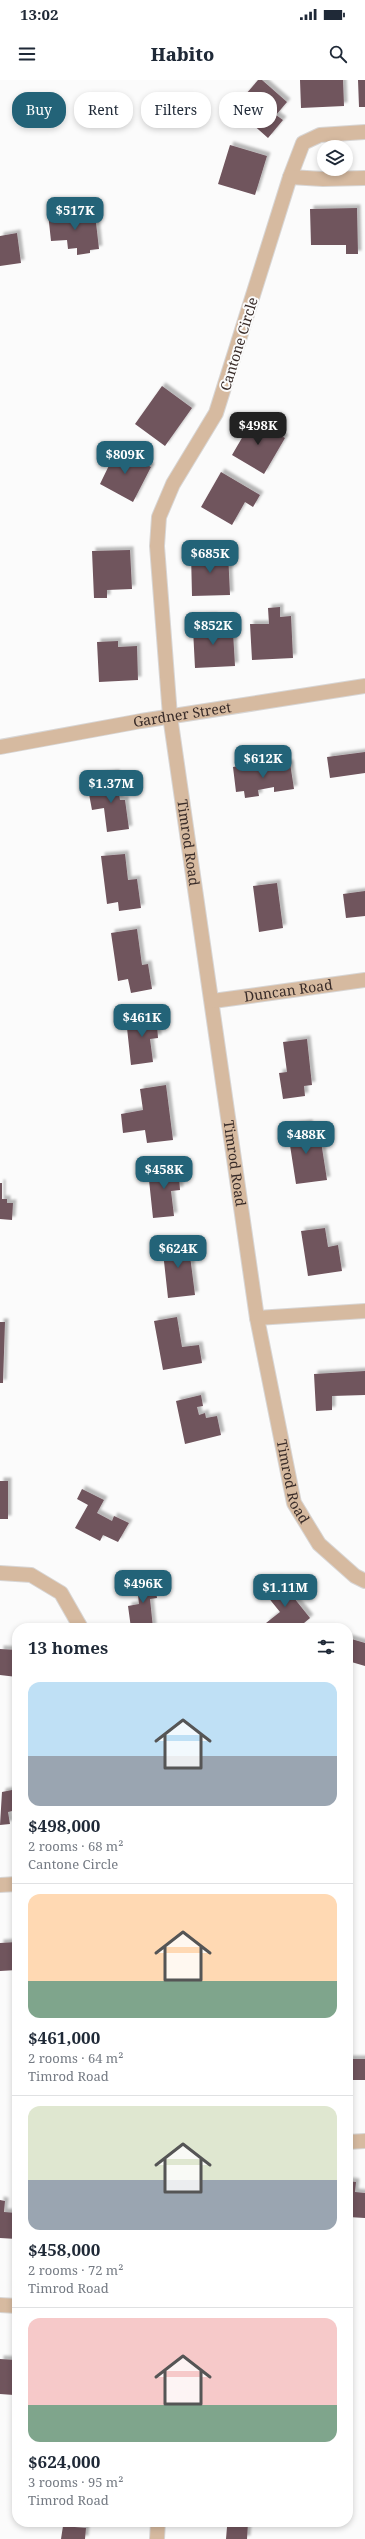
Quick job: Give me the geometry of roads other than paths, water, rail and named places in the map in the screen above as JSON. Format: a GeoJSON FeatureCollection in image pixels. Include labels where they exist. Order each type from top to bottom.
{"type":"FeatureCollection","features":[{"type":"Feature","properties":{"kind":"street","name":"Cantone Circle"},"geometry":{"type":"LineString","coordinates":[[170,716],[157,546],[159,517],[173,484],[216,414],[302,143],[320,135],[365,132]]}},
{"type":"Feature","properties":{"kind":"street"},"geometry":{"type":"LineString","coordinates":[[290,177],[323,179],[365,178]]}},
{"type":"Feature","properties":{"kind":"street","name":"Gardner Street"},"geometry":{"type":"LineString","coordinates":[[0,747],[170,716],[365,686]]}},
{"type":"Feature","properties":{"kind":"street","name":"Timrod Road"},"geometry":{"type":"LineString","coordinates":[[170,716],[213,1001],[257,1318],[294,1503],[319,1544],[355,1576],[365,1581]]}},
{"type":"Feature","properties":{"kind":"street","name":"Duncan Road"},"geometry":{"type":"LineString","coordinates":[[213,1001],[365,980]]}},
{"type":"Feature","properties":{"kind":"street"},"geometry":{"type":"LineString","coordinates":[[257,1318],[365,1311]]}},
{"type":"Feature","properties":{"kind":"street"},"geometry":{"type":"LineString","coordinates":[[0,1573],[31,1575],[61,1593],[78,1623]]}},
{"type":"Feature","properties":{"kind":"street"},"geometry":{"type":"LineString","coordinates":[[0,1885],[12,1884]]}},
{"type":"Feature","properties":{"kind":"street"},"geometry":{"type":"LineString","coordinates":[[353,2142],[365,2141]]}},
{"type":"Feature","properties":{"kind":"street"},"geometry":{"type":"LineString","coordinates":[[0,2305],[12,2306]]}},
{"type":"Feature","properties":{"kind":"street"},"geometry":{"type":"LineString","coordinates":[[157,2539],[158,2527]]}}]}
